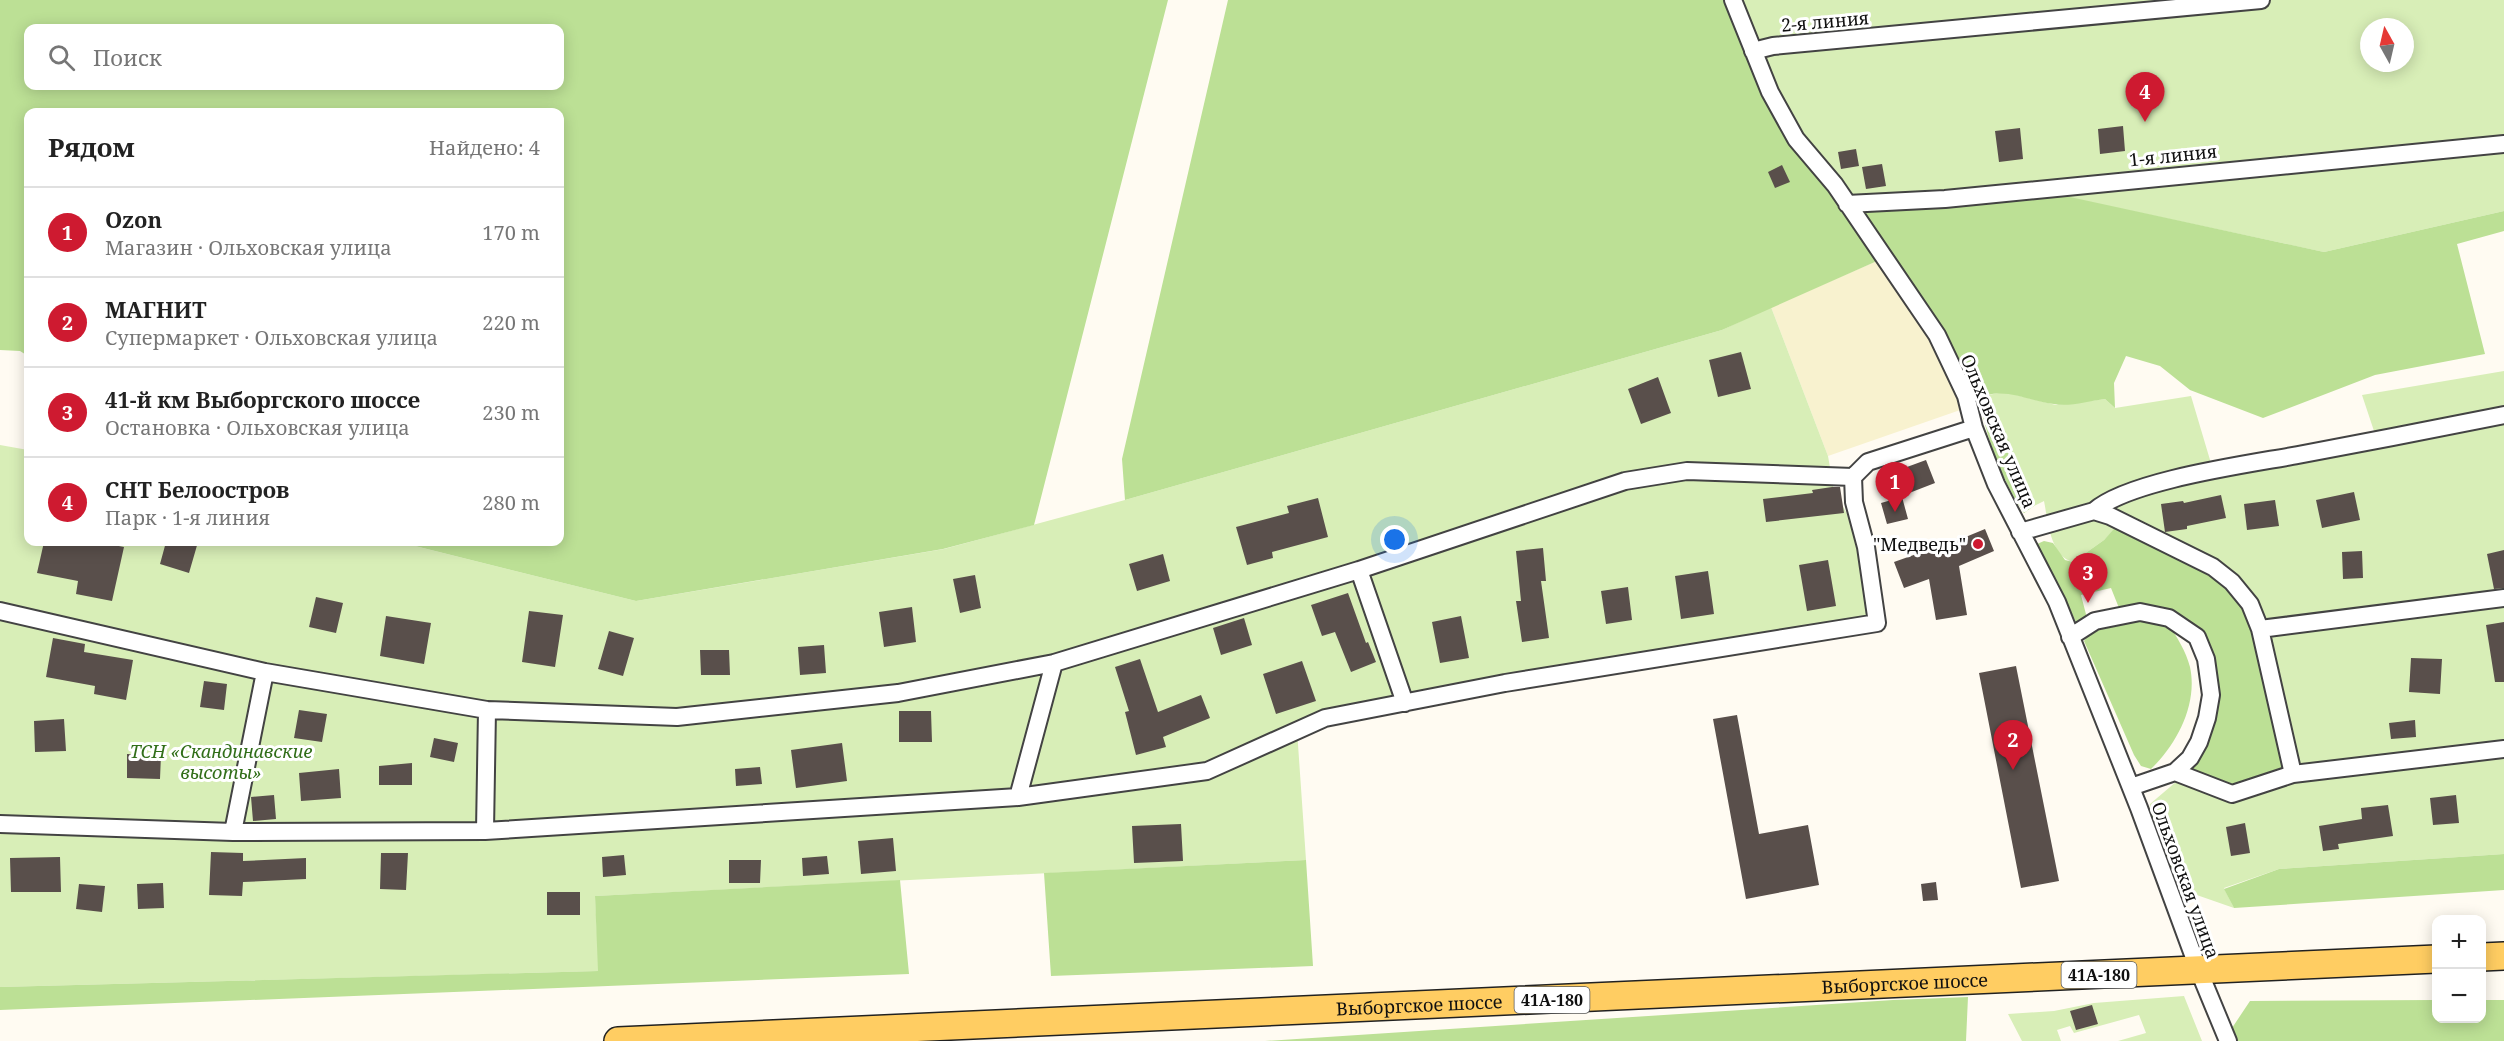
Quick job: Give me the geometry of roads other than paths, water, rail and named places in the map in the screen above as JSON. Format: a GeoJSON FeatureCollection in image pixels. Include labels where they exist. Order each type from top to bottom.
{"type":"FeatureCollection","features":[{"type":"Feature","properties":{"kind":"main road"},"geometry":{"type":"LineString","coordinates":[[2486,957],[2504,956]]}},
{"type":"Feature","properties":{"kind":"main road","name":"Выборгское шоссе"},"geometry":{"type":"LineString","coordinates":[[618,1041],[2432,959]]}},
{"type":"Feature","properties":{"kind":"street","name":"Ольховская улица"},"geometry":{"type":"LineString","coordinates":[[1733,0],[1770,92],[1796,139],[1834,185],[1937,335],[1966,396],[1974,428],[1996,484],[2057,602],[2131,787],[2199,971],[2228,1041]]}},
{"type":"Feature","properties":{"kind":"street","name":"2-я линия"},"geometry":{"type":"LineString","coordinates":[[1753,51],[1785,44],[2260,0]]}},
{"type":"Feature","properties":{"kind":"street","name":"1-я линия"},"geometry":{"type":"LineString","coordinates":[[1847,204],[1945,199],[2504,144]]}},
{"type":"Feature","properties":{"kind":"street"},"geometry":{"type":"LineString","coordinates":[[2020,532],[2094,511],[2102,504],[2139,489],[2214,471],[2504,416]]}},
{"type":"Feature","properties":{"kind":"street"},"geometry":{"type":"LineString","coordinates":[[0,611],[265,672],[487,710],[677,717],[898,693],[1054,663],[1359,570],[1625,481],[1687,471],[1853,477],[1868,462],[1974,428]]}},
{"type":"Feature","properties":{"kind":"street"},"geometry":{"type":"LineString","coordinates":[[0,824],[233,832],[485,831],[1018,797],[1207,771],[1325,718],[1506,683],[1877,623],[1866,547],[1854,502],[1853,477]]}},
{"type":"Feature","properties":{"kind":"street"},"geometry":{"type":"LineString","coordinates":[[2094,511],[2110,516],[2213,567],[2232,582],[2250,604],[2260,629],[2293,774]]}},
{"type":"Feature","properties":{"kind":"street"},"geometry":{"type":"LineString","coordinates":[[1359,570],[1404,703]]}},
{"type":"Feature","properties":{"kind":"street"},"geometry":{"type":"LineString","coordinates":[[2260,629],[2504,598]]}},
{"type":"Feature","properties":{"kind":"street"},"geometry":{"type":"LineString","coordinates":[[2070,637],[2095,621],[2140,612],[2169,618],[2197,637],[2206,659],[2211,695],[2207,718],[2199,742],[2190,758],[2175,772],[2131,787]]}},
{"type":"Feature","properties":{"kind":"street"},"geometry":{"type":"LineString","coordinates":[[1018,797],[1054,663]]}},
{"type":"Feature","properties":{"kind":"street"},"geometry":{"type":"LineString","coordinates":[[233,832],[265,672]]}},
{"type":"Feature","properties":{"kind":"street"},"geometry":{"type":"LineString","coordinates":[[485,831],[487,710]]}},
{"type":"Feature","properties":{"kind":"street"},"geometry":{"type":"LineString","coordinates":[[2175,772],[2232,794],[2293,774],[2504,749]]}},
{"type":"Feature","properties":{"kind":"place","name":"СНТ Белоостров"},"geometry":{"type":"Point","coordinates":[2145,122]}},
{"type":"Feature","properties":{"kind":"place","name":"Ozon"},"geometry":{"type":"Point","coordinates":[1895,512]}},
{"type":"Feature","properties":{"kind":"place","name":"\"Медведь\""},"geometry":{"type":"Point","coordinates":[1978,544]}},
{"type":"Feature","properties":{"kind":"place","name":"41-й км Выборгского шоссе"},"geometry":{"type":"Point","coordinates":[2088,603]}},
{"type":"Feature","properties":{"kind":"place","name":"МАГНИТ"},"geometry":{"type":"Point","coordinates":[2013,770]}},
{"type":"Feature","properties":{"kind":"park label","name":"ТСН «Скандинавские высоты»"},"geometry":{"type":"Point","coordinates":[221,762]}}]}
